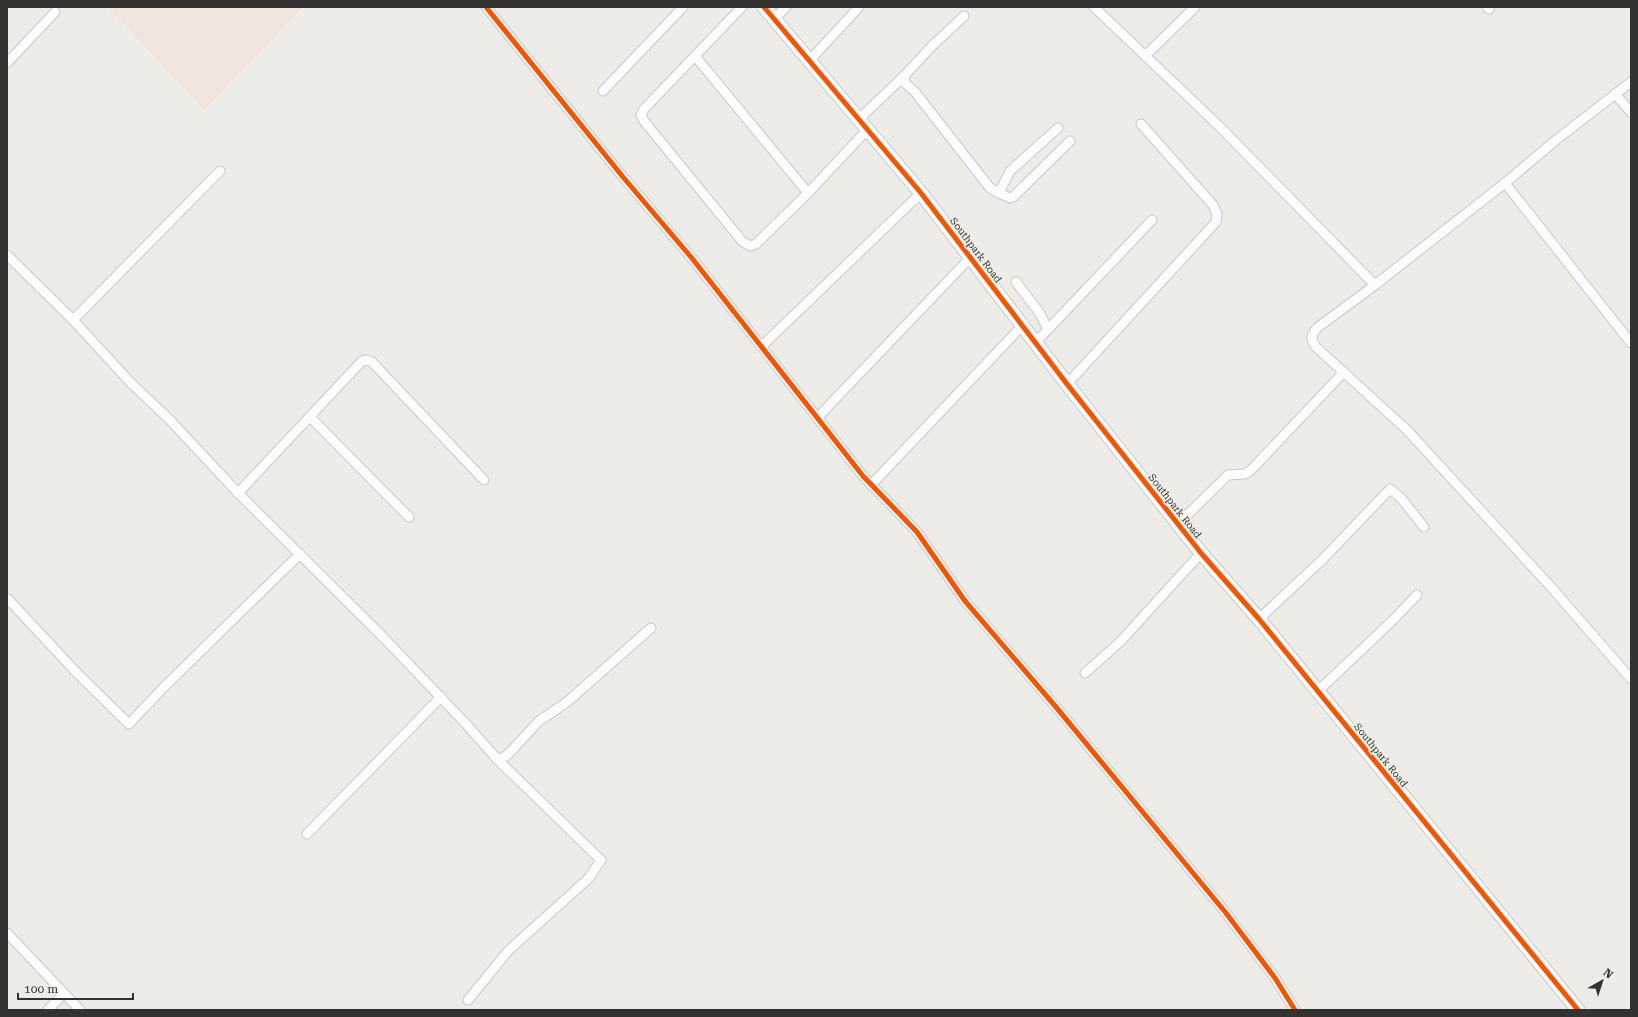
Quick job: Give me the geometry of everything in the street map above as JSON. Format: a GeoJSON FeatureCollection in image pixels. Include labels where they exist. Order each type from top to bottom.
{"type":"FeatureCollection","features":[{"type":"Feature","properties":{"kind":"street"},"geometry":{"type":"LineString","coordinates":[[486,7],[623,177],[691,257],[863,476],[917,532],[965,601],[1056,707],[1226,913],[1274,978],[1295,1010]]}},
{"type":"Feature","properties":{"kind":"street"},"geometry":{"type":"LineString","coordinates":[[603,91],[684,7]]}},
{"type":"Feature","properties":{"kind":"street"},"geometry":{"type":"LineString","coordinates":[[742,7],[644,110],[641,115],[644,121],[742,241],[750,246],[756,244],[808,193],[868,129]]}},
{"type":"Feature","properties":{"kind":"street","name":"Southpark Road"},"geometry":{"type":"LineString","coordinates":[[764,7],[922,193],[1035,343],[1201,553],[1259,619],[1578,1010]]}},
{"type":"Feature","properties":{"kind":"street"},"geometry":{"type":"LineString","coordinates":[[774,19],[786,7]]}},
{"type":"Feature","properties":{"kind":"street"},"geometry":{"type":"LineString","coordinates":[[810,60],[859,7]]}},
{"type":"Feature","properties":{"kind":"street"},"geometry":{"type":"LineString","coordinates":[[1094,7],[1219,126],[1375,285]]}},
{"type":"Feature","properties":{"kind":"street"},"geometry":{"type":"LineString","coordinates":[[1145,56],[1195,7]]}},
{"type":"Feature","properties":{"kind":"street"},"geometry":{"type":"LineString","coordinates":[[7,63],[55,12]]}},
{"type":"Feature","properties":{"kind":"street"},"geometry":{"type":"LineString","coordinates":[[859,119],[964,16]]}},
{"type":"Feature","properties":{"kind":"street"},"geometry":{"type":"LineString","coordinates":[[695,56],[808,193]]}},
{"type":"Feature","properties":{"kind":"street"},"geometry":{"type":"LineString","coordinates":[[904,76],[905,83],[923,102],[990,188],[1010,198],[1013,197],[1070,141]]}},
{"type":"Feature","properties":{"kind":"street"},"geometry":{"type":"LineString","coordinates":[[1631,82],[1375,285],[1317,328],[1312,334],[1312,341],[1316,347],[1412,436],[1551,587],[1631,679]]}},
{"type":"Feature","properties":{"kind":"street"},"geometry":{"type":"LineString","coordinates":[[1615,94],[1631,112]]}},
{"type":"Feature","properties":{"kind":"street"},"geometry":{"type":"LineString","coordinates":[[1067,384],[1216,222],[1217,214],[1213,205],[1140,124]]}},
{"type":"Feature","properties":{"kind":"street"},"geometry":{"type":"LineString","coordinates":[[1000,193],[1010,171],[1058,128]]}},
{"type":"Feature","properties":{"kind":"street"},"geometry":{"type":"LineString","coordinates":[[73,320],[220,171]]}},
{"type":"Feature","properties":{"kind":"street"},"geometry":{"type":"LineString","coordinates":[[1505,182],[1631,343]]}},
{"type":"Feature","properties":{"kind":"street"},"geometry":{"type":"LineString","coordinates":[[762,346],[922,193]]}},
{"type":"Feature","properties":{"kind":"street"},"geometry":{"type":"LineString","coordinates":[[1035,343],[1152,220]]}},
{"type":"Feature","properties":{"kind":"street"},"geometry":{"type":"LineString","coordinates":[[7,255],[73,320],[130,382],[169,419],[238,493],[440,697],[498,760],[601,860],[589,878],[508,951],[468,1000]]}},
{"type":"Feature","properties":{"kind":"street"},"geometry":{"type":"LineString","coordinates":[[817,418],[970,258]]}},
{"type":"Feature","properties":{"kind":"street"},"geometry":{"type":"LineString","coordinates":[[1016,282],[1039,312],[1048,329]]}},
{"type":"Feature","properties":{"kind":"street"},"geometry":{"type":"LineString","coordinates":[[871,485],[1022,326]]}},
{"type":"Feature","properties":{"kind":"street"},"geometry":{"type":"LineString","coordinates":[[238,493],[362,361],[367,360],[372,362],[484,480]]}},
{"type":"Feature","properties":{"kind":"street"},"geometry":{"type":"LineString","coordinates":[[1178,524],[1228,475],[1246,474],[1251,470],[1344,372]]}},
{"type":"Feature","properties":{"kind":"street"},"geometry":{"type":"LineString","coordinates":[[310,417],[409,517]]}},
{"type":"Feature","properties":{"kind":"street"},"geometry":{"type":"LineString","coordinates":[[1259,619],[1323,559],[1390,489],[1401,498],[1424,527]]}},
{"type":"Feature","properties":{"kind":"street"},"geometry":{"type":"LineString","coordinates":[[1085,674],[1120,642],[1201,553]]}},
{"type":"Feature","properties":{"kind":"street"},"geometry":{"type":"LineString","coordinates":[[7,598],[76,672],[129,724],[163,688],[300,554]]}},
{"type":"Feature","properties":{"kind":"street"},"geometry":{"type":"LineString","coordinates":[[1318,691],[1394,620],[1417,595]]}},
{"type":"Feature","properties":{"kind":"street"},"geometry":{"type":"LineString","coordinates":[[498,760],[506,756],[539,721],[566,702],[651,628]]}},
{"type":"Feature","properties":{"kind":"street"},"geometry":{"type":"LineString","coordinates":[[307,834],[440,697]]}},
{"type":"Feature","properties":{"kind":"street"},"geometry":{"type":"LineString","coordinates":[[7,933],[80,1010]]}},
{"type":"Feature","properties":{"kind":"street"},"geometry":{"type":"LineString","coordinates":[[48,1010],[64,993]]}},
{"type":"Feature","properties":{"kind":"shaded area"},"geometry":{"type":"Polygon","coordinates":[[[108,7],[303,7],[204,110],[108,7]]]}},
{"type":"Feature","properties":{"kind":"cycle path"},"geometry":{"type":"LineString","coordinates":[[486,7],[623,177],[691,257],[863,476],[917,532],[965,601],[1056,707],[1226,913],[1275,978],[1295,1010]]}},
{"type":"Feature","properties":{"kind":"cycle path"},"geometry":{"type":"LineString","coordinates":[[764,7],[921,193],[1067,384],[1201,553],[1259,619],[1578,1010]]}}]}
